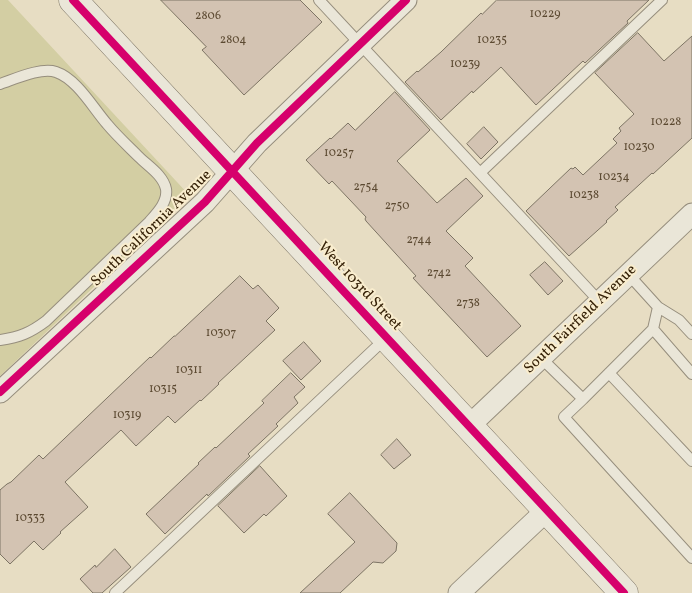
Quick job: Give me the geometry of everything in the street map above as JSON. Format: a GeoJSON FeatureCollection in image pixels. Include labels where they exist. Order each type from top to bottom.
{"type":"FeatureCollection","features":[{"type":"Feature","properties":{"kind":"main road","name":"West 103rd Street"},"geometry":{"type":"LineString","coordinates":[[73,0],[624,593]]}},
{"type":"Feature","properties":{"kind":"street","name":"South California Avenue"},"geometry":{"type":"LineString","coordinates":[[0,392],[205,202],[257,142],[406,0]]}},
{"type":"Feature","properties":{"kind":"street","name":"South Fairfield Avenue"},"geometry":{"type":"LineString","coordinates":[[469,426],[692,214]]}},
{"type":"Feature","properties":{"kind":"street"},"geometry":{"type":"LineString","coordinates":[[460,593],[547,510]]}},
{"type":"Feature","properties":{"kind":"lane"},"geometry":{"type":"LineString","coordinates":[[319,0],[600,302]]}},
{"type":"Feature","properties":{"kind":"lane"},"geometry":{"type":"LineString","coordinates":[[480,173],[662,0]]}},
{"type":"Feature","properties":{"kind":"lane"},"geometry":{"type":"LineString","coordinates":[[0,84],[45,71],[62,75],[73,84],[119,138],[161,178],[166,186],[166,193],[160,210],[149,222],[46,320],[32,331],[0,340]]}},
{"type":"Feature","properties":{"kind":"lane"},"geometry":{"type":"LineString","coordinates":[[629,275],[658,307],[679,320],[692,334]]}},
{"type":"Feature","properties":{"kind":"lane"},"geometry":{"type":"LineString","coordinates":[[658,307],[653,330],[564,417],[692,558]]}},
{"type":"Feature","properties":{"kind":"lane"},"geometry":{"type":"LineString","coordinates":[[653,330],[692,374]]}},
{"type":"Feature","properties":{"kind":"lane"},"geometry":{"type":"LineString","coordinates":[[116,593],[387,338]]}},
{"type":"Feature","properties":{"kind":"lane"},"geometry":{"type":"LineString","coordinates":[[541,358],[583,399]]}},
{"type":"Feature","properties":{"kind":"lane"},"geometry":{"type":"LineString","coordinates":[[609,373],[692,460]]}},
{"type":"Feature","properties":{"kind":"shaded area"},"geometry":{"type":"Polygon","coordinates":[[[0,0],[8,0],[190,196],[0,376],[0,0]]]}},
{"type":"Feature","properties":{"kind":"building"},"geometry":{"type":"Polygon","coordinates":[[[161,0],[300,0],[322,22],[244,95],[202,50],[206,47],[161,0]]]}},
{"type":"Feature","properties":{"kind":"building"},"geometry":{"type":"Polygon","coordinates":[[[497,0],[649,0],[627,21],[628,23],[585,63],[583,61],[536,105],[501,67],[441,120],[405,82],[441,52],[497,0]]]}},
{"type":"Feature","properties":{"kind":"building"},"geometry":{"type":"Polygon","coordinates":[[[638,33],[664,61],[692,36],[692,138],[615,207],[618,210],[607,222],[569,256],[526,211],[571,168],[575,167],[583,175],[617,143],[613,139],[621,131],[619,128],[634,114],[595,73],[638,33]]]}},
{"type":"Feature","properties":{"kind":"building"},"geometry":{"type":"Polygon","coordinates":[[[395,92],[430,130],[397,161],[437,203],[466,178],[483,196],[446,231],[473,258],[465,266],[521,326],[487,357],[413,278],[416,276],[366,221],[366,217],[332,181],[329,184],[306,160],[348,123],[355,130],[395,92]]]}},
{"type":"Feature","properties":{"kind":"building"},"geometry":{"type":"Polygon","coordinates":[[[484,127],[498,142],[481,159],[467,144],[484,127]]]}},
{"type":"Feature","properties":{"kind":"building"},"geometry":{"type":"Polygon","coordinates":[[[545,262],[563,281],[548,295],[530,275],[545,262]]]}},
{"type":"Feature","properties":{"kind":"building"},"geometry":{"type":"Polygon","coordinates":[[[240,276],[253,289],[258,285],[279,308],[266,321],[275,330],[201,401],[175,423],[168,416],[136,446],[121,430],[65,482],[88,507],[43,550],[34,541],[10,564],[0,554],[0,490],[39,455],[43,459],[150,357],[240,276]]]}},
{"type":"Feature","properties":{"kind":"building"},"geometry":{"type":"Polygon","coordinates":[[[304,342],[321,361],[301,380],[283,361],[304,342]]]}},
{"type":"Feature","properties":{"kind":"building"},"geometry":{"type":"Polygon","coordinates":[[[291,373],[305,387],[294,397],[298,403],[276,424],[278,426],[248,454],[250,456],[165,534],[146,514],[215,447],[264,403],[262,401],[291,373]]]}},
{"type":"Feature","properties":{"kind":"building"},"geometry":{"type":"Polygon","coordinates":[[[397,439],[411,455],[394,469],[381,455],[397,439]]]}},
{"type":"Feature","properties":{"kind":"building"},"geometry":{"type":"Polygon","coordinates":[[[260,466],[287,496],[244,533],[218,506],[260,466]]]}},
{"type":"Feature","properties":{"kind":"building"},"geometry":{"type":"Polygon","coordinates":[[[350,493],[397,543],[396,551],[383,563],[373,562],[340,593],[300,593],[355,542],[328,514],[350,493]]]}},
{"type":"Feature","properties":{"kind":"building"},"geometry":{"type":"Polygon","coordinates":[[[115,549],[131,567],[102,593],[93,593],[80,579],[115,549]]]}},
{"type":"Feature","properties":{"kind":"cycle path"},"geometry":{"type":"LineString","coordinates":[[73,0],[624,593]]}},
{"type":"Feature","properties":{"kind":"cycle path"},"geometry":{"type":"LineString","coordinates":[[0,392],[205,202],[257,143],[406,0]]}}]}
